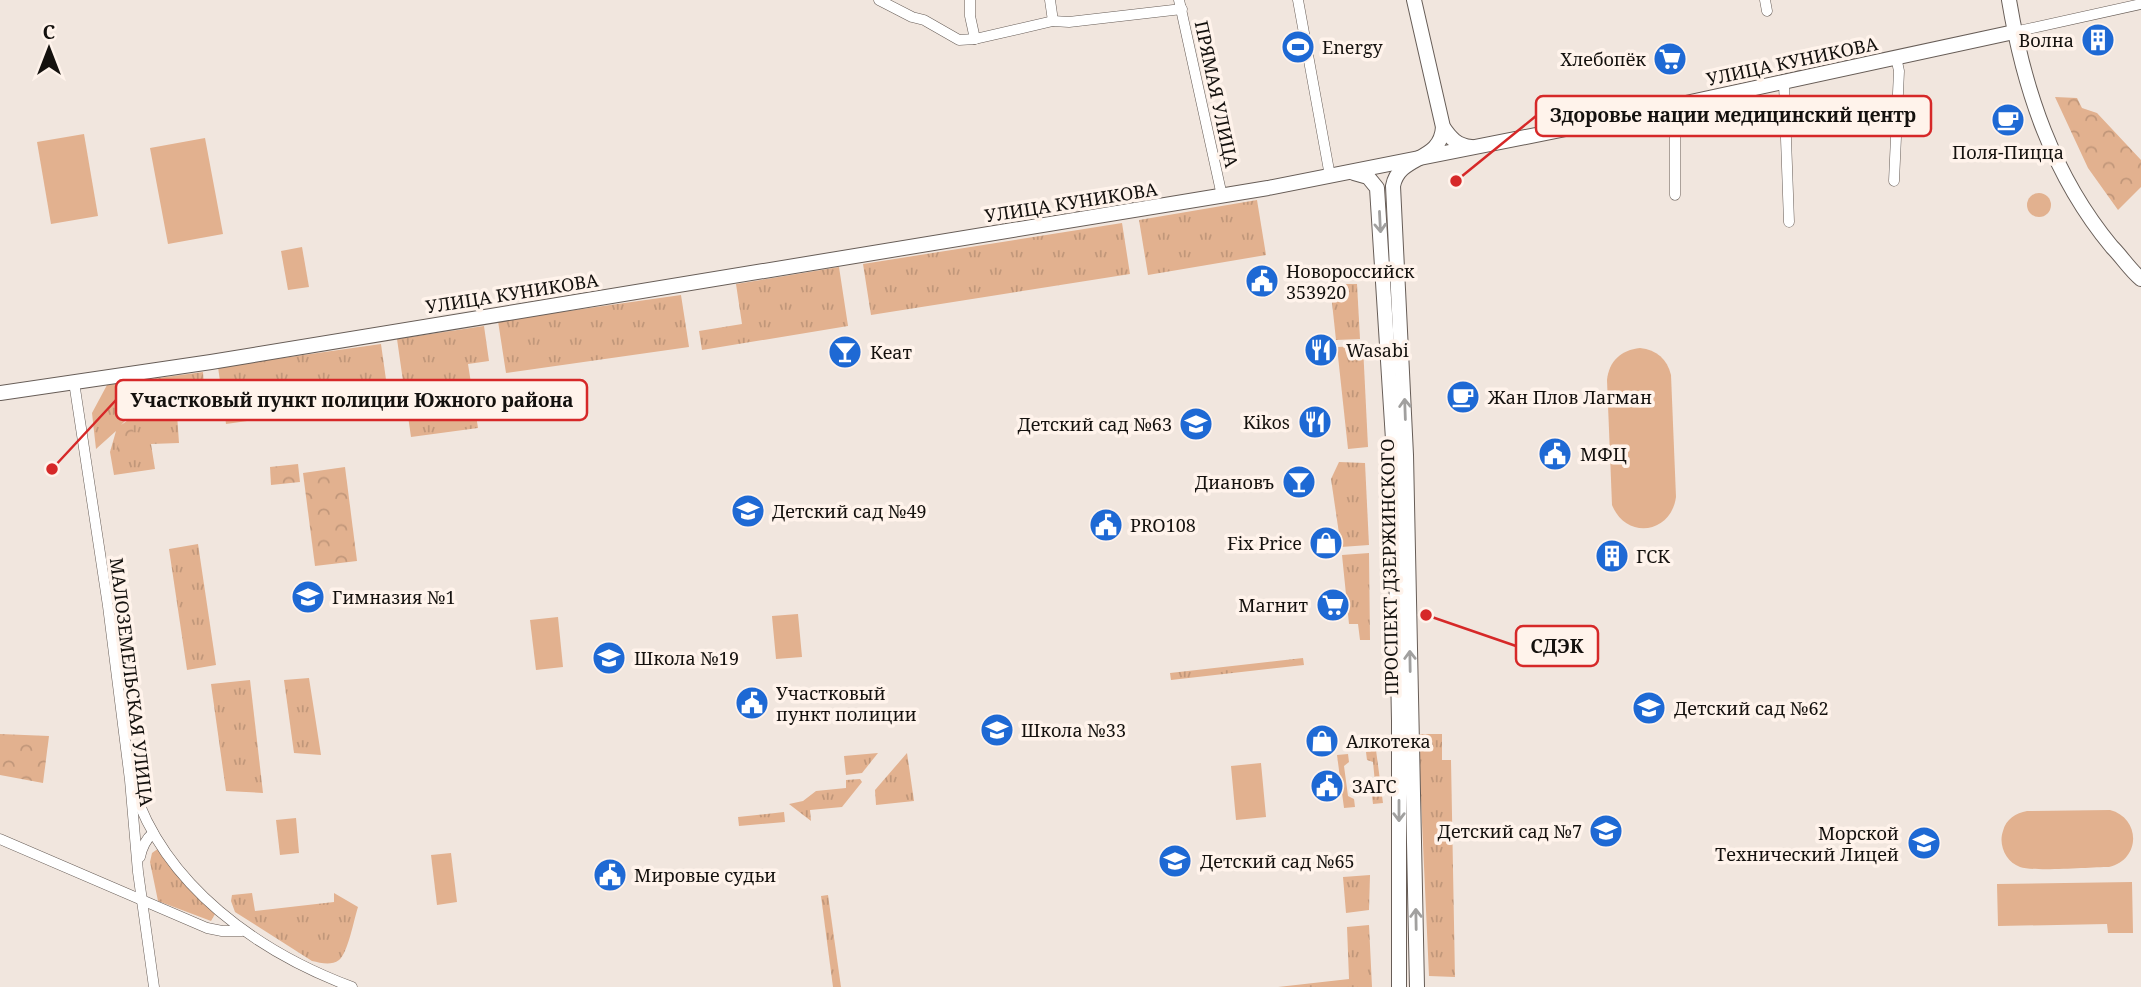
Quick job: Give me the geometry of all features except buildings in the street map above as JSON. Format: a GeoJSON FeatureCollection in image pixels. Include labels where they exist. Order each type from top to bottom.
{"type":"FeatureCollection","features":[{"type":"Feature","properties":{"kind":"street"},"geometry":{"type":"LineString","coordinates":[[879,0],[960,40],[1053,21],[1069,22],[1181,5]]}},
{"type":"Feature","properties":{"kind":"street"},"geometry":{"type":"LineString","coordinates":[[970,0],[975,39]]}},
{"type":"Feature","properties":{"kind":"street"},"geometry":{"type":"LineString","coordinates":[[1050,0],[1053,21]]}},
{"type":"Feature","properties":{"kind":"street"},"geometry":{"type":"LineString","coordinates":[[1298,0],[1330,176]]}},
{"type":"Feature","properties":{"kind":"street"},"geometry":{"type":"LineString","coordinates":[[1393,186],[1399,173],[1436,148],[1442,137],[1443,127],[1415,0]]}},
{"type":"Feature","properties":{"kind":"street"},"geometry":{"type":"LineString","coordinates":[[2009,0],[2014,32],[2027,80],[2049,146],[2070,186],[2101,234],[2141,279]]}},
{"type":"Feature","properties":{"kind":"street","name":"УЛИЦА КУНИКОВА"},"geometry":{"type":"LineString","coordinates":[[0,393],[488,317],[1383,167],[1784,83],[2141,4]]}},
{"type":"Feature","properties":{"kind":"street","name":"ПРЯМАЯ УЛИЦА"},"geometry":{"type":"LineString","coordinates":[[1181,5],[1222,196]]}},
{"type":"Feature","properties":{"kind":"street"},"geometry":{"type":"LineString","coordinates":[[1894,181],[1899,71],[1896,57]]}},
{"type":"Feature","properties":{"kind":"street"},"geometry":{"type":"LineString","coordinates":[[1784,83],[1788,222]]}},
{"type":"Feature","properties":{"kind":"street"},"geometry":{"type":"LineString","coordinates":[[1673,106],[1675,195]]}},
{"type":"Feature","properties":{"kind":"street"},"geometry":{"type":"LineString","coordinates":[[1443,127],[1451,140],[1472,147]]}},
{"type":"Feature","properties":{"kind":"street"},"geometry":{"type":"LineString","coordinates":[[1383,167],[1393,186]]}},
{"type":"Feature","properties":{"kind":"street"},"geometry":{"type":"LineString","coordinates":[[1377,188],[1383,167]]}},
{"type":"Feature","properties":{"kind":"street"},"geometry":{"type":"LineString","coordinates":[[1349,172],[1368,177],[1377,188]]}},
{"type":"Feature","properties":{"kind":"street","name":"ПРОСПЕКТ ДЗЕРЖИНСКОГО"},"geometry":{"type":"LineString","coordinates":[[1393,186],[1417,987]]}},
{"type":"Feature","properties":{"kind":"street","name":"ПРОСПЕКТ ДЗЕРЖИНСКОГО"},"geometry":{"type":"LineString","coordinates":[[1377,188],[1400,455],[1399,987]]}},
{"type":"Feature","properties":{"kind":"street","name":"МАЛОЗЕМЕЛЬСКАЯ УЛИЦА"},"geometry":{"type":"LineString","coordinates":[[74,382],[108,606],[153,987]]}},
{"type":"Feature","properties":{"kind":"street"},"geometry":{"type":"LineString","coordinates":[[130,780],[153,834],[177,868],[213,906],[242,930],[318,974],[352,987]]}},
{"type":"Feature","properties":{"kind":"street"},"geometry":{"type":"LineString","coordinates":[[138,872],[141,849],[146,839],[153,834]]}},
{"type":"Feature","properties":{"kind":"street"},"geometry":{"type":"LineString","coordinates":[[0,839],[207,928],[222,931],[242,930]]}},
{"type":"Feature","properties":{"kind":"green space"},"geometry":{"type":"Polygon","coordinates":[[[2055,97],[2077,98],[2082,108],[2097,113],[2141,160],[2141,187],[2118,210],[2088,168],[2055,97]]]}},
{"type":"Feature","properties":{"kind":"green space"},"geometry":{"type":"Polygon","coordinates":[[[84,134],[98,216],[51,224],[37,142],[84,134]]]}},
{"type":"Feature","properties":{"kind":"green space"},"geometry":{"type":"Polygon","coordinates":[[[205,138],[223,234],[168,244],[150,148],[205,138]]]}},
{"type":"Feature","properties":{"kind":"green space"},"geometry":{"type":"Polygon","coordinates":[[[2039,193],[2047,197],[2051,205],[2047,213],[2039,217],[2031,213],[2027,205],[2031,197],[2039,193]]]}},
{"type":"Feature","properties":{"kind":"green space"},"geometry":{"type":"Polygon","coordinates":[[[1257,200],[1266,255],[1148,275],[1139,220],[1257,200]]]}},
{"type":"Feature","properties":{"kind":"green space"},"geometry":{"type":"Polygon","coordinates":[[[1122,223],[1130,274],[871,315],[863,264],[1122,223]]]}},
{"type":"Feature","properties":{"kind":"green space"},"geometry":{"type":"Polygon","coordinates":[[[302,247],[309,287],[288,290],[281,251],[302,247]]]}},
{"type":"Feature","properties":{"kind":"green space"},"geometry":{"type":"Polygon","coordinates":[[[839,267],[848,326],[702,350],[699,331],[742,324],[736,284],[839,267]]]}},
{"type":"Feature","properties":{"kind":"green space"},"geometry":{"type":"Polygon","coordinates":[[[1330,284],[1357,284],[1360,339],[1336,340],[1330,284]]]}},
{"type":"Feature","properties":{"kind":"green space"},"geometry":{"type":"Polygon","coordinates":[[[681,295],[689,347],[506,373],[498,321],[681,295]]]}},
{"type":"Feature","properties":{"kind":"green space"},"geometry":{"type":"Polygon","coordinates":[[[484,326],[489,361],[468,364],[478,428],[411,437],[397,339],[484,326]]]}},
{"type":"Feature","properties":{"kind":"green space"},"geometry":{"type":"Polygon","coordinates":[[[381,344],[389,401],[226,424],[218,367],[381,344]]]}},
{"type":"Feature","properties":{"kind":"green space"},"geometry":{"type":"Polygon","coordinates":[[[1363,346],[1368,447],[1348,449],[1337,347],[1363,346]]]}},
{"type":"Feature","properties":{"kind":"green space"},"geometry":{"type":"Polygon","coordinates":[[[1640,348],[1660,356],[1671,375],[1676,497],[1666,519],[1647,528],[1627,524],[1612,505],[1607,380],[1610,367],[1617,358],[1627,351],[1640,348]]]}},
{"type":"Feature","properties":{"kind":"green space"},"geometry":{"type":"Polygon","coordinates":[[[203,372],[205,401],[134,412],[121,425],[137,414],[177,414],[179,443],[151,444],[155,469],[114,475],[110,452],[116,431],[96,449],[92,413],[107,385],[203,372]]]}},
{"type":"Feature","properties":{"kind":"green space"},"geometry":{"type":"Polygon","coordinates":[[[132,421],[136,450],[117,452],[120,434],[132,421]]]}},
{"type":"Feature","properties":{"kind":"green space"},"geometry":{"type":"Polygon","coordinates":[[[1339,462],[1365,463],[1369,545],[1341,547],[1331,479],[1339,462]]]}},
{"type":"Feature","properties":{"kind":"green space"},"geometry":{"type":"Polygon","coordinates":[[[298,464],[300,482],[271,485],[270,467],[298,464]]]}},
{"type":"Feature","properties":{"kind":"green space"},"geometry":{"type":"Polygon","coordinates":[[[345,467],[357,561],[315,566],[303,473],[345,467]]]}},
{"type":"Feature","properties":{"kind":"green space"},"geometry":{"type":"Polygon","coordinates":[[[198,544],[216,665],[187,670],[169,549],[198,544]]]}},
{"type":"Feature","properties":{"kind":"green space"},"geometry":{"type":"Polygon","coordinates":[[[1369,553],[1370,640],[1360,640],[1358,624],[1349,624],[1342,555],[1369,553]]]}},
{"type":"Feature","properties":{"kind":"green space"},"geometry":{"type":"Polygon","coordinates":[[[798,614],[802,657],[776,659],[772,616],[798,614]]]}},
{"type":"Feature","properties":{"kind":"green space"},"geometry":{"type":"Polygon","coordinates":[[[558,617],[563,667],[536,670],[530,620],[558,617]]]}},
{"type":"Feature","properties":{"kind":"green space"},"geometry":{"type":"Polygon","coordinates":[[[1303,658],[1304,665],[1171,680],[1170,673],[1303,658]]]}},
{"type":"Feature","properties":{"kind":"green space"},"geometry":{"type":"Polygon","coordinates":[[[309,678],[321,755],[294,753],[284,680],[309,678]]]}},
{"type":"Feature","properties":{"kind":"green space"},"geometry":{"type":"Polygon","coordinates":[[[250,680],[263,793],[226,791],[211,684],[250,680]]]}},
{"type":"Feature","properties":{"kind":"green space"},"geometry":{"type":"Polygon","coordinates":[[[0,734],[49,736],[43,783],[0,775],[0,734]]]}},
{"type":"Feature","properties":{"kind":"green space"},"geometry":{"type":"Polygon","coordinates":[[[1418,734],[1442,734],[1442,760],[1451,760],[1455,977],[1429,976],[1418,734]]]}},
{"type":"Feature","properties":{"kind":"green space"},"geometry":{"type":"Polygon","coordinates":[[[1376,750],[1383,803],[1373,804],[1372,796],[1376,793],[1373,762],[1367,760],[1366,752],[1376,750]]]}},
{"type":"Feature","properties":{"kind":"green space"},"geometry":{"type":"Polygon","coordinates":[[[878,753],[862,773],[846,775],[844,756],[878,753]]]}},
{"type":"Feature","properties":{"kind":"green space"},"geometry":{"type":"Polygon","coordinates":[[[907,753],[914,801],[876,805],[875,790],[907,753]]]}},
{"type":"Feature","properties":{"kind":"green space"},"geometry":{"type":"Polygon","coordinates":[[[1348,754],[1349,762],[1344,766],[1348,796],[1354,799],[1355,807],[1344,808],[1337,755],[1348,754]]]}},
{"type":"Feature","properties":{"kind":"green space"},"geometry":{"type":"Polygon","coordinates":[[[1261,763],[1266,817],[1236,820],[1231,766],[1261,763]]]}},
{"type":"Feature","properties":{"kind":"green space"},"geometry":{"type":"Polygon","coordinates":[[[860,779],[862,782],[842,807],[810,810],[811,821],[789,804],[803,801],[816,791],[846,788],[846,780],[860,779]]]}},
{"type":"Feature","properties":{"kind":"green space"},"geometry":{"type":"Polygon","coordinates":[[[2110,810],[2120,814],[2132,830],[2132,848],[2120,863],[2109,867],[2028,868],[2015,865],[2004,852],[2004,827],[2019,813],[2110,810]]]}},
{"type":"Feature","properties":{"kind":"green space"},"geometry":{"type":"Polygon","coordinates":[[[784,812],[785,822],[739,826],[738,817],[784,812]]]}},
{"type":"Feature","properties":{"kind":"green space"},"geometry":{"type":"Polygon","coordinates":[[[296,818],[299,853],[280,855],[276,820],[296,818]]]}},
{"type":"Feature","properties":{"kind":"green space"},"geometry":{"type":"Polygon","coordinates":[[[159,848],[180,878],[215,914],[211,921],[158,901],[150,862],[152,853],[159,848]]]}},
{"type":"Feature","properties":{"kind":"green space"},"geometry":{"type":"Polygon","coordinates":[[[451,853],[457,902],[437,905],[431,855],[451,853]]]}},
{"type":"Feature","properties":{"kind":"green space"},"geometry":{"type":"Polygon","coordinates":[[[1370,875],[1369,910],[1346,913],[1343,877],[1370,875]]]}},
{"type":"Feature","properties":{"kind":"green space"},"geometry":{"type":"Polygon","coordinates":[[[2132,882],[2133,933],[2108,933],[2107,924],[1998,926],[1997,884],[2132,882]]]}},
{"type":"Feature","properties":{"kind":"green space"},"geometry":{"type":"Polygon","coordinates":[[[252,893],[255,911],[334,902],[334,893],[358,907],[342,956],[333,963],[312,961],[235,912],[232,895],[252,893]]]}},
{"type":"Feature","properties":{"kind":"green space"},"geometry":{"type":"Polygon","coordinates":[[[828,895],[841,987],[833,987],[821,896],[828,895]]]}},
{"type":"Feature","properties":{"kind":"green space"},"geometry":{"type":"Polygon","coordinates":[[[1369,925],[1372,987],[1278,987],[1349,979],[1347,927],[1369,925]]]}},
{"type":"Feature","properties":{"kind":"place","name":"Волна"},"geometry":{"type":"Point","coordinates":[2098,40]}},
{"type":"Feature","properties":{"kind":"place","name":"Energy"},"geometry":{"type":"Point","coordinates":[1298,47]}},
{"type":"Feature","properties":{"kind":"place","name":"Хлебопёк"},"geometry":{"type":"Point","coordinates":[1670,59]}},
{"type":"Feature","properties":{"kind":"place","name":"Поля-Пицца"},"geometry":{"type":"Point","coordinates":[2008,120]}},
{"type":"Feature","properties":{"kind":"place","name":"Здоровье нации медицинский центр"},"geometry":{"type":"Point","coordinates":[1456,181]}},
{"type":"Feature","properties":{"kind":"place","name":"Новороссийск 353920"},"geometry":{"type":"Point","coordinates":[1262,281]}},
{"type":"Feature","properties":{"kind":"place","name":"Wasabi"},"geometry":{"type":"Point","coordinates":[1321,350]}},
{"type":"Feature","properties":{"kind":"place","name":"Кеат"},"geometry":{"type":"Point","coordinates":[845,352]}},
{"type":"Feature","properties":{"kind":"place","name":"Жан Плов Лагман"},"geometry":{"type":"Point","coordinates":[1463,397]}},
{"type":"Feature","properties":{"kind":"place","name":"Kikos"},"geometry":{"type":"Point","coordinates":[1315,422]}},
{"type":"Feature","properties":{"kind":"place","name":"Детский сад №63"},"geometry":{"type":"Point","coordinates":[1196,424]}},
{"type":"Feature","properties":{"kind":"place","name":"МФЦ"},"geometry":{"type":"Point","coordinates":[1555,454]}},
{"type":"Feature","properties":{"kind":"place","name":"Участковый пункт полиции Южного района"},"geometry":{"type":"Point","coordinates":[52,469]}},
{"type":"Feature","properties":{"kind":"place","name":"Диановъ"},"geometry":{"type":"Point","coordinates":[1299,482]}},
{"type":"Feature","properties":{"kind":"place","name":"Детский сад №49"},"geometry":{"type":"Point","coordinates":[748,511]}},
{"type":"Feature","properties":{"kind":"place","name":"PRO108"},"geometry":{"type":"Point","coordinates":[1106,525]}},
{"type":"Feature","properties":{"kind":"place","name":"Fix Price"},"geometry":{"type":"Point","coordinates":[1326,543]}},
{"type":"Feature","properties":{"kind":"place","name":"ГСК"},"geometry":{"type":"Point","coordinates":[1612,556]}},
{"type":"Feature","properties":{"kind":"place","name":"Гимназия №1"},"geometry":{"type":"Point","coordinates":[308,597]}},
{"type":"Feature","properties":{"kind":"place","name":"Магнит"},"geometry":{"type":"Point","coordinates":[1333,605]}},
{"type":"Feature","properties":{"kind":"place","name":"СДЭК"},"geometry":{"type":"Point","coordinates":[1426,615]}},
{"type":"Feature","properties":{"kind":"place","name":"Школа №19"},"geometry":{"type":"Point","coordinates":[609,658]}},
{"type":"Feature","properties":{"kind":"place","name":"Участковый пункт полиции"},"geometry":{"type":"Point","coordinates":[752,703]}},
{"type":"Feature","properties":{"kind":"place","name":"Детский сад №62"},"geometry":{"type":"Point","coordinates":[1649,708]}},
{"type":"Feature","properties":{"kind":"place","name":"Школа №33"},"geometry":{"type":"Point","coordinates":[997,730]}},
{"type":"Feature","properties":{"kind":"place","name":"Алкотека"},"geometry":{"type":"Point","coordinates":[1322,741]}},
{"type":"Feature","properties":{"kind":"place","name":"ЗАГС"},"geometry":{"type":"Point","coordinates":[1327,786]}},
{"type":"Feature","properties":{"kind":"place","name":"Детский сад №7"},"geometry":{"type":"Point","coordinates":[1606,831]}},
{"type":"Feature","properties":{"kind":"place","name":"Морской Технический Лицей"},"geometry":{"type":"Point","coordinates":[1924,843]}},
{"type":"Feature","properties":{"kind":"place","name":"Детский сад №65"},"geometry":{"type":"Point","coordinates":[1175,861]}},
{"type":"Feature","properties":{"kind":"place","name":"Мировые судьи"},"geometry":{"type":"Point","coordinates":[610,875]}}]}
